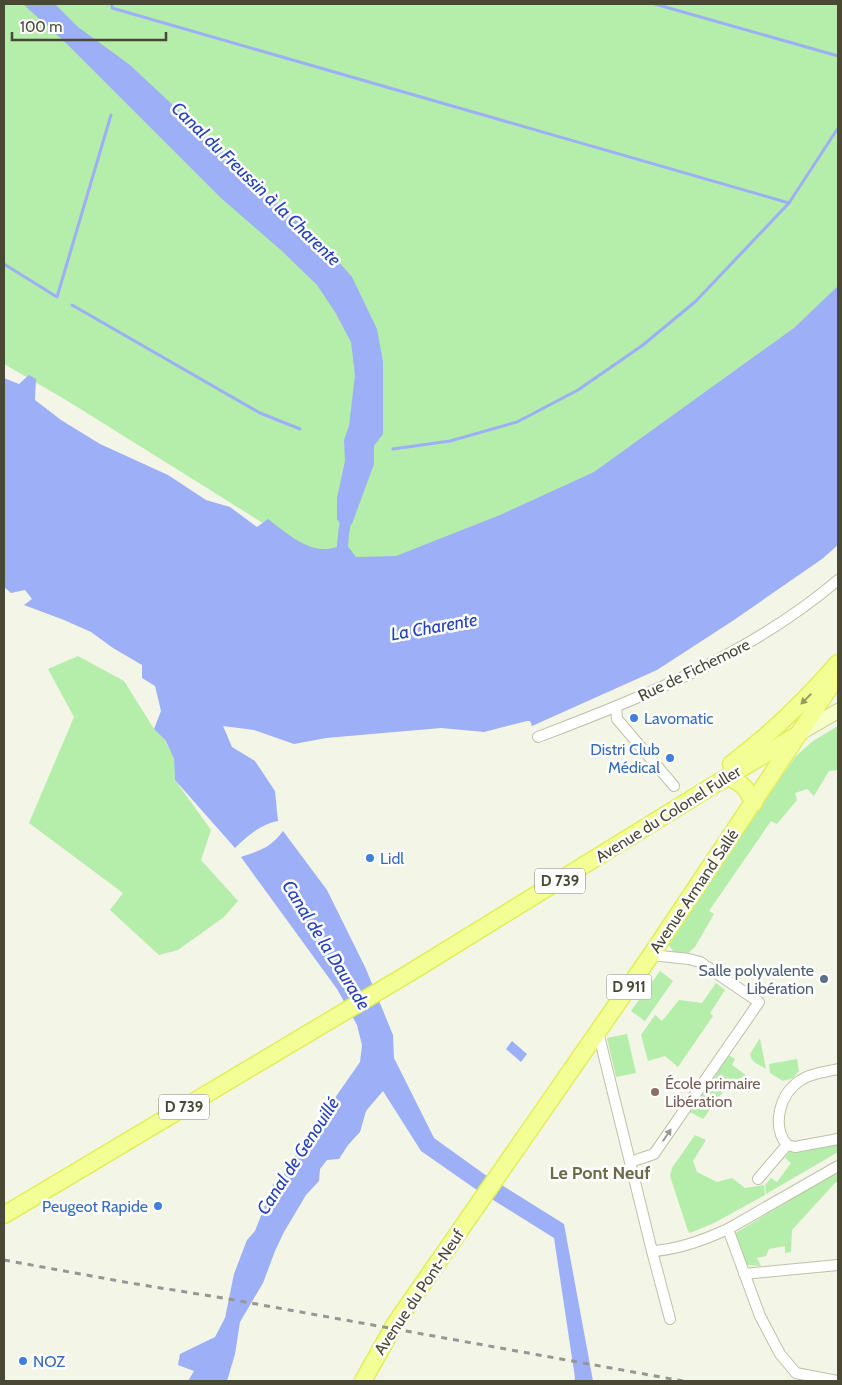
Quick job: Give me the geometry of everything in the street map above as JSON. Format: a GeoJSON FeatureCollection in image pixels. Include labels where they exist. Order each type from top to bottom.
{"type":"FeatureCollection","features":[{"type":"Feature","properties":{"kind":"main road","name":"D 739"},"geometry":{"type":"LineString","coordinates":[[709,788],[726,768],[755,746],[815,690],[838,662]]}},
{"type":"Feature","properties":{"kind":"main road","name":"D 739"},"geometry":{"type":"LineString","coordinates":[[799,734],[838,675]]}},
{"type":"Feature","properties":{"kind":"main road"},"geometry":{"type":"LineString","coordinates":[[799,734],[838,711]]}},
{"type":"Feature","properties":{"kind":"main road","name":"Avenue du Colonel Fuller"},"geometry":{"type":"LineString","coordinates":[[4,1215],[383,988],[799,734]]}},
{"type":"Feature","properties":{"kind":"main road","name":"Avenue Armand Sallé"},"geometry":{"type":"LineString","coordinates":[[479,1205],[651,955],[799,734]]}},
{"type":"Feature","properties":{"kind":"main road"},"geometry":{"type":"LineString","coordinates":[[728,777],[744,785],[754,803]]}},
{"type":"Feature","properties":{"kind":"main road","name":"Avenue du Pont-Neuf"},"geometry":{"type":"LineString","coordinates":[[363,1381],[395,1324],[479,1205]]}},
{"type":"Feature","properties":{"kind":"street","name":"Rue de Fichemore"},"geometry":{"type":"LineString","coordinates":[[538,737],[616,708],[714,662],[764,634],[838,580]]}},
{"type":"Feature","properties":{"kind":"street"},"geometry":{"type":"LineString","coordinates":[[616,708],[617,719],[674,786]]}},
{"type":"Feature","properties":{"kind":"street"},"geometry":{"type":"LineString","coordinates":[[630,1162],[654,1154],[759,1002],[700,962],[651,955]]}},
{"type":"Feature","properties":{"kind":"street"},"geometry":{"type":"LineString","coordinates":[[598,1032],[670,1319]]}},
{"type":"Feature","properties":{"kind":"street"},"geometry":{"type":"LineString","coordinates":[[838,1069],[808,1076],[795,1084],[781,1106],[779,1115],[780,1132],[787,1145],[795,1148],[838,1139]]}},
{"type":"Feature","properties":{"kind":"street"},"geometry":{"type":"LineString","coordinates":[[758,1179],[787,1145]]}},
{"type":"Feature","properties":{"kind":"street"},"geometry":{"type":"LineString","coordinates":[[652,1251],[667,1250],[713,1236],[838,1166]]}},
{"type":"Feature","properties":{"kind":"street"},"geometry":{"type":"LineString","coordinates":[[728,1229],[760,1316],[780,1354],[796,1373],[837,1381]]}},
{"type":"Feature","properties":{"kind":"street"},"geometry":{"type":"LineString","coordinates":[[744,1274],[838,1265]]}},
{"type":"Feature","properties":{"kind":"green space"},"geometry":{"type":"Polygon","coordinates":[[[4,4],[838,4],[838,322],[613,509],[343,573],[66,400],[4,364],[4,4]]]}},
{"type":"Feature","properties":{"kind":"green space"},"geometry":{"type":"Polygon","coordinates":[[[78,656],[124,681],[154,729],[166,741],[174,759],[175,780],[211,830],[201,860],[238,901],[224,917],[178,950],[159,955],[110,910],[123,893],[29,823],[74,717],[48,669],[78,656]]]}},
{"type":"Feature","properties":{"kind":"green space"},"geometry":{"type":"Polygon","coordinates":[[[838,726],[838,770],[829,771],[814,796],[807,789],[795,793],[797,800],[777,824],[771,821],[709,911],[714,914],[695,947],[687,954],[675,954],[666,941],[796,756],[813,741],[838,726]]]}},
{"type":"Feature","properties":{"kind":"green space"},"geometry":{"type":"Polygon","coordinates":[[[660,971],[673,981],[645,1021],[631,1011],[660,971]]]}},
{"type":"Feature","properties":{"kind":"green space"},"geometry":{"type":"Polygon","coordinates":[[[716,983],[725,990],[710,1013],[713,1016],[678,1067],[665,1056],[648,1061],[641,1035],[655,1015],[662,1021],[679,1000],[702,1003],[716,983]]]}},
{"type":"Feature","properties":{"kind":"green space"},"geometry":{"type":"Polygon","coordinates":[[[627,1034],[636,1073],[616,1077],[607,1038],[627,1034]]]}},
{"type":"Feature","properties":{"kind":"green space"},"geometry":{"type":"Polygon","coordinates":[[[760,1038],[766,1069],[754,1062],[750,1054],[760,1038]]]}},
{"type":"Feature","properties":{"kind":"green space"},"geometry":{"type":"Polygon","coordinates":[[[727,1054],[735,1059],[732,1065],[747,1076],[731,1081],[703,1119],[688,1111],[727,1054]]]}},
{"type":"Feature","properties":{"kind":"green space"},"geometry":{"type":"Polygon","coordinates":[[[797,1059],[799,1071],[793,1078],[783,1081],[770,1073],[769,1064],[797,1059]]]}},
{"type":"Feature","properties":{"kind":"green space"},"geometry":{"type":"Polygon","coordinates":[[[695,1135],[706,1140],[693,1161],[697,1172],[717,1182],[732,1178],[745,1188],[764,1185],[765,1195],[714,1223],[690,1233],[670,1176],[672,1168],[695,1135]]]}},
{"type":"Feature","properties":{"kind":"green space"},"geometry":{"type":"Polygon","coordinates":[[[838,1143],[838,1152],[766,1194],[765,1185],[771,1178],[777,1182],[791,1163],[785,1158],[789,1152],[838,1143]]]}},
{"type":"Feature","properties":{"kind":"green space"},"geometry":{"type":"Polygon","coordinates":[[[838,1171],[838,1182],[792,1230],[791,1252],[785,1253],[785,1246],[769,1249],[766,1256],[757,1258],[761,1266],[746,1265],[734,1234],[838,1171]]]}},
{"type":"Feature","properties":{"kind":"water"},"geometry":{"type":"Polygon","coordinates":[[[23,4],[55,4],[78,27],[130,65],[331,253],[352,277],[377,329],[383,362],[383,434],[374,446],[374,464],[352,524],[344,530],[337,519],[337,498],[345,461],[344,440],[349,426],[355,375],[351,342],[335,312],[317,285],[282,251],[222,199],[68,45],[23,4]]]}},
{"type":"Feature","properties":{"kind":"water","name":"La Charente"},"geometry":{"type":"Polygon","coordinates":[[[838,286],[838,545],[822,559],[734,620],[657,670],[532,726],[530,721],[527,721],[484,732],[441,728],[326,738],[294,744],[254,730],[223,726],[232,747],[255,761],[275,791],[278,821],[255,831],[235,848],[175,780],[174,759],[166,741],[154,729],[161,711],[155,686],[142,678],[142,665],[91,632],[24,605],[32,599],[25,590],[11,593],[4,587],[4,378],[19,384],[29,375],[36,379],[35,400],[61,420],[100,444],[168,475],[206,500],[230,507],[257,527],[268,519],[308,546],[329,549],[346,544],[356,557],[396,556],[500,515],[594,472],[794,328],[838,286]]]}},
{"type":"Feature","properties":{"kind":"water"},"geometry":{"type":"Polygon","coordinates":[[[283,831],[327,890],[366,969],[393,1035],[394,1058],[434,1138],[484,1174],[564,1224],[593,1381],[574,1381],[554,1238],[474,1188],[421,1151],[383,1091],[366,1111],[360,1132],[339,1159],[327,1160],[320,1169],[319,1181],[306,1195],[284,1232],[263,1283],[240,1322],[235,1354],[227,1381],[188,1381],[194,1371],[178,1365],[180,1354],[215,1337],[225,1318],[234,1274],[247,1240],[255,1231],[273,1185],[282,1177],[360,1062],[362,1045],[357,1025],[337,989],[241,857],[265,848],[283,831]]]}},
{"type":"Feature","properties":{"kind":"water"},"geometry":{"type":"Polygon","coordinates":[[[512,1041],[527,1054],[521,1062],[506,1049],[512,1041]]]}},
{"type":"Feature","properties":{"kind":"waterway"},"geometry":{"type":"LineString","coordinates":[[112,4],[112,8],[789,203],[838,128]]}},
{"type":"Feature","properties":{"kind":"waterway"},"geometry":{"type":"LineString","coordinates":[[655,4],[838,56]]}},
{"type":"Feature","properties":{"kind":"waterway"},"geometry":{"type":"LineString","coordinates":[[4,264],[57,297],[111,115]]}},
{"type":"Feature","properties":{"kind":"waterway"},"geometry":{"type":"LineString","coordinates":[[393,449],[450,441],[517,422],[578,390],[643,345],[696,301],[789,203]]}},
{"type":"Feature","properties":{"kind":"waterway"},"geometry":{"type":"LineString","coordinates":[[72,305],[260,413],[300,429]]}},
{"type":"Feature","properties":{"kind":"waterway","name":"Canal du Freussin à la Charente"},"geometry":{"type":"LineString","coordinates":[[341,560],[347,514]]}},
{"type":"Feature","properties":{"kind":"railway"},"geometry":{"type":"LineString","coordinates":[[4,1260],[683,1381]]}},
{"type":"Feature","properties":{"kind":"place","name":"Lavomatic"},"geometry":{"type":"Point","coordinates":[634,718]}},
{"type":"Feature","properties":{"kind":"place","name":"Distri Club Médical"},"geometry":{"type":"Point","coordinates":[670,758]}},
{"type":"Feature","properties":{"kind":"place","name":"Lidl"},"geometry":{"type":"Point","coordinates":[370,858]}},
{"type":"Feature","properties":{"kind":"place","name":"Salle polyvalente Libération"},"geometry":{"type":"Point","coordinates":[824,979]}},
{"type":"Feature","properties":{"kind":"place","name":"École primaire Libération"},"geometry":{"type":"Point","coordinates":[655,1092]}},
{"type":"Feature","properties":{"kind":"place","name":"Peugeot Rapide"},"geometry":{"type":"Point","coordinates":[158,1206]}},
{"type":"Feature","properties":{"kind":"place","name":"NOZ"},"geometry":{"type":"Point","coordinates":[23,1361]}},
{"type":"Feature","properties":{"kind":"district","name":"Le Pont Neuf"},"geometry":{"type":"Point","coordinates":[600,1173]}},
{"type":"Feature","properties":{"kind":"water label","name":"Canal de la Daurade"},"geometry":{"type":"Point","coordinates":[326,945]}},
{"type":"Feature","properties":{"kind":"water label","name":"Canal de Genouillé"},"geometry":{"type":"Point","coordinates":[298,1156]}}]}
